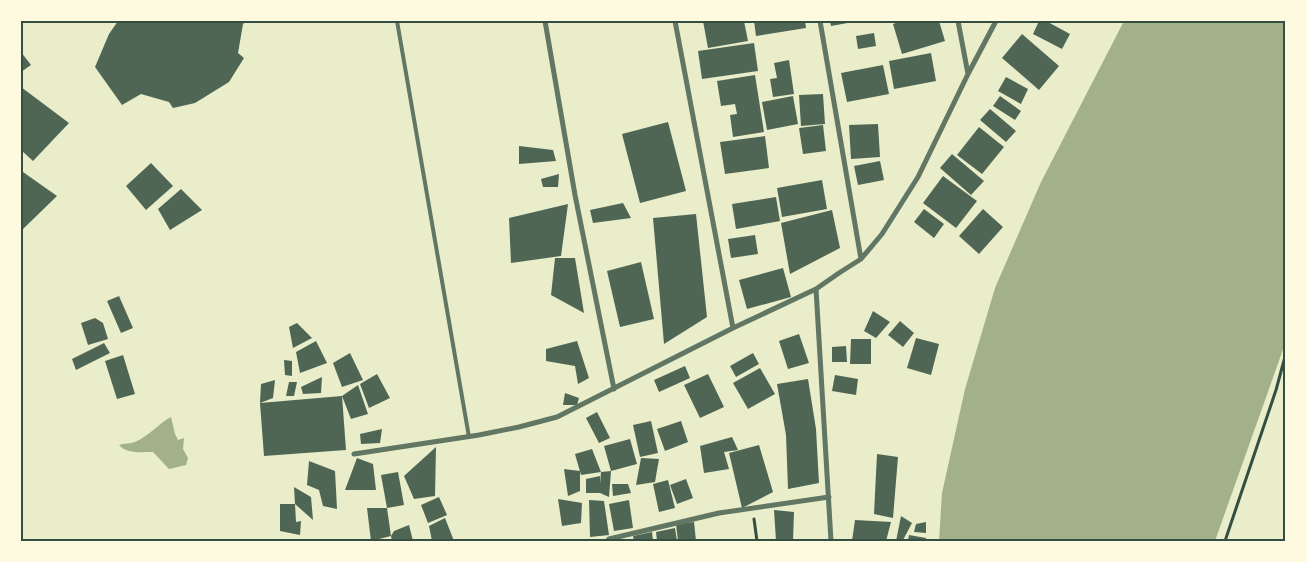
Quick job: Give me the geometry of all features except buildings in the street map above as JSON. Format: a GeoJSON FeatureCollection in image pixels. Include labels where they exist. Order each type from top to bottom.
{"type":"FeatureCollection","features":[{"type":"Feature","properties":{"kind":"street"},"geometry":{"type":"LineString","coordinates":[[545,21],[575,195],[614,389]]}},
{"type":"Feature","properties":{"kind":"street"},"geometry":{"type":"LineString","coordinates":[[676,21],[733,328]]}},
{"type":"Feature","properties":{"kind":"street"},"geometry":{"type":"LineString","coordinates":[[820,21],[861,259]]}},
{"type":"Feature","properties":{"kind":"street"},"geometry":{"type":"LineString","coordinates":[[958,21],[968,74]]}},
{"type":"Feature","properties":{"kind":"street"},"geometry":{"type":"LineString","coordinates":[[354,454],[519,427],[557,417],[733,328],[816,289],[861,259],[882,234],[918,177],[996,21]]}},
{"type":"Feature","properties":{"kind":"street"},"geometry":{"type":"LineString","coordinates":[[816,289],[831,541]]}},
{"type":"Feature","properties":{"kind":"street"},"geometry":{"type":"LineString","coordinates":[[607,541],[719,513],[829,497]]}},
{"type":"Feature","properties":{"kind":"lane"},"geometry":{"type":"LineString","coordinates":[[397,21],[469,436]]}},
{"type":"Feature","properties":{"kind":"path"},"geometry":{"type":"LineString","coordinates":[[1225,541],[1276,390],[1286,353]]}},
{"type":"Feature","properties":{"kind":"path"},"geometry":{"type":"LineString","coordinates":[[752,508],[756,541]]}},
{"type":"Feature","properties":{"kind":"shaded area"},"geometry":{"type":"Polygon","coordinates":[[[1124,21],[1286,21],[1286,341],[1215,541],[939,541],[942,493],[965,389],[995,288],[1041,182],[1124,21]]]}},
{"type":"Feature","properties":{"kind":"shaded area"},"geometry":{"type":"Polygon","coordinates":[[[171,417],[178,440],[184,438],[183,449],[188,458],[186,465],[169,469],[153,452],[130,451],[119,445],[133,443],[171,417]]]}}]}
